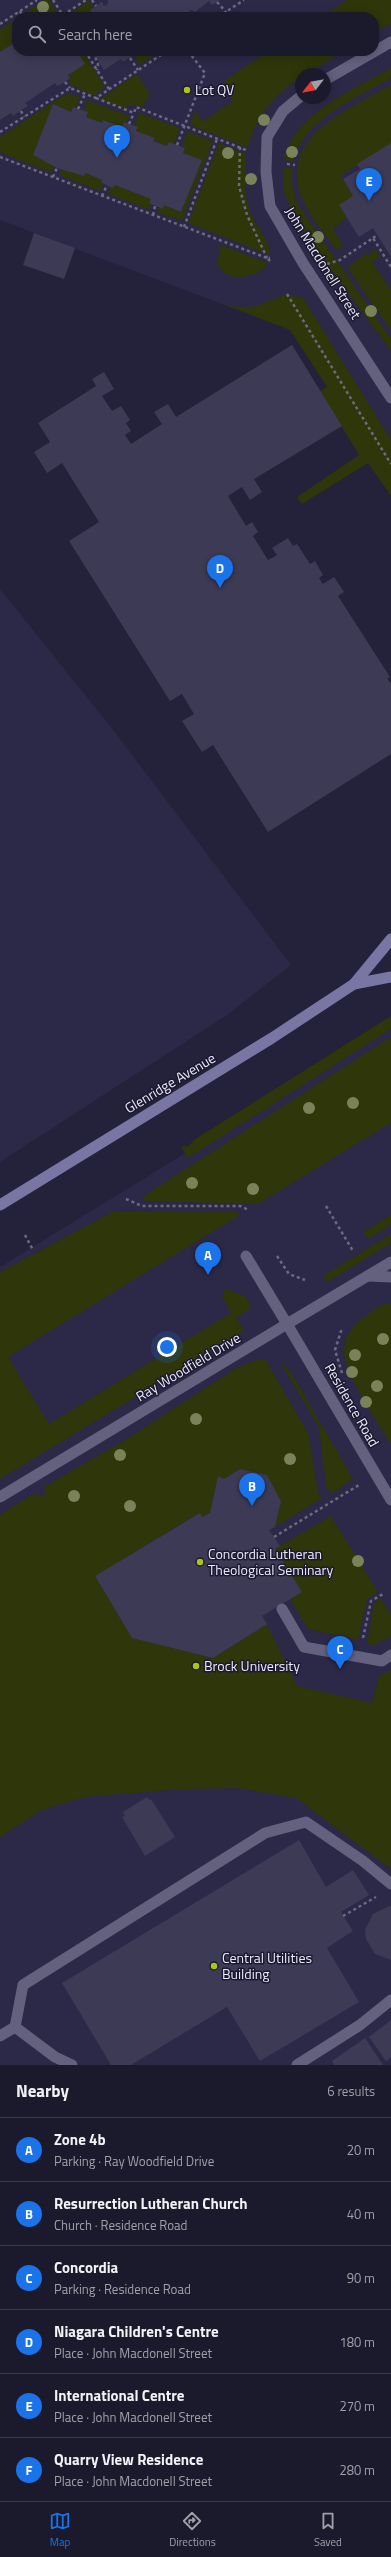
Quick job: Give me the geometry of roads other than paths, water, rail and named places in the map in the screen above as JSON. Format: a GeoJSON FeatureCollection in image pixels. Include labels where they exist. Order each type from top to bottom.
{"type":"FeatureCollection","features":[{"type":"Feature","properties":{"kind":"main road","name":"Glenridge Avenue"},"geometry":{"type":"LineString","coordinates":[[0,1205],[272,1038],[354,984],[391,939]]}},
{"type":"Feature","properties":{"kind":"main road","name":"Glenridge Avenue"},"geometry":{"type":"LineString","coordinates":[[354,984],[391,977]]}},
{"type":"Feature","properties":{"kind":"street"},"geometry":{"type":"LineString","coordinates":[[379,49],[391,42]]}},
{"type":"Feature","properties":{"kind":"street"},"geometry":{"type":"LineString","coordinates":[[331,77],[367,56]]}},
{"type":"Feature","properties":{"kind":"street","name":"John Macdonell Street"},"geometry":{"type":"LineString","coordinates":[[295,101],[283,111],[267,137],[266,172],[270,206],[303,263],[391,398]]}},
{"type":"Feature","properties":{"kind":"street","name":"Residence Road"},"geometry":{"type":"LineString","coordinates":[[246,1256],[288,1324],[391,1500]]}},
{"type":"Feature","properties":{"kind":"street","name":"Ray Woodfield Drive"},"geometry":{"type":"LineString","coordinates":[[0,1497],[391,1262]]}},
{"type":"Feature","properties":{"kind":"street"},"geometry":{"type":"LineString","coordinates":[[368,1276],[391,1277]]}},
{"type":"Feature","properties":{"kind":"street"},"geometry":{"type":"LineString","coordinates":[[282,1609],[304,1647],[382,1661],[391,1655]]}},
{"type":"Feature","properties":{"kind":"street"},"geometry":{"type":"LineString","coordinates":[[0,2036],[15,2027],[23,1985],[265,1833],[306,1822],[363,1861],[391,1884]]}},
{"type":"Feature","properties":{"kind":"street"},"geometry":{"type":"LineString","coordinates":[[297,2065],[360,2025],[391,2000]]}},
{"type":"Feature","properties":{"kind":"street"},"geometry":{"type":"LineString","coordinates":[[15,2027],[55,2057],[72,2065]]}},
{"type":"Feature","properties":{"kind":"place","name":"Lot QV"},"geometry":{"type":"Point","coordinates":[187,90]}},
{"type":"Feature","properties":{"kind":"place","name":"Quarry View Residence"},"geometry":{"type":"Point","coordinates":[117,158]}},
{"type":"Feature","properties":{"kind":"place","name":"International Centre"},"geometry":{"type":"Point","coordinates":[369,201]}},
{"type":"Feature","properties":{"kind":"place","name":"Niagara Children's Centre"},"geometry":{"type":"Point","coordinates":[220,588]}},
{"type":"Feature","properties":{"kind":"place","name":"Zone 4b"},"geometry":{"type":"Point","coordinates":[208,1275]}},
{"type":"Feature","properties":{"kind":"place","name":"Resurrection Lutheran Church"},"geometry":{"type":"Point","coordinates":[252,1506]}},
{"type":"Feature","properties":{"kind":"place","name":"Concordia Lutheran Theological Seminary"},"geometry":{"type":"Point","coordinates":[200,1562]}},
{"type":"Feature","properties":{"kind":"place","name":"Brock University"},"geometry":{"type":"Point","coordinates":[196,1666]}},
{"type":"Feature","properties":{"kind":"place","name":"Concordia"},"geometry":{"type":"Point","coordinates":[340,1669]}},
{"type":"Feature","properties":{"kind":"place","name":"Central Utilities Building"},"geometry":{"type":"Point","coordinates":[214,1966]}}]}
